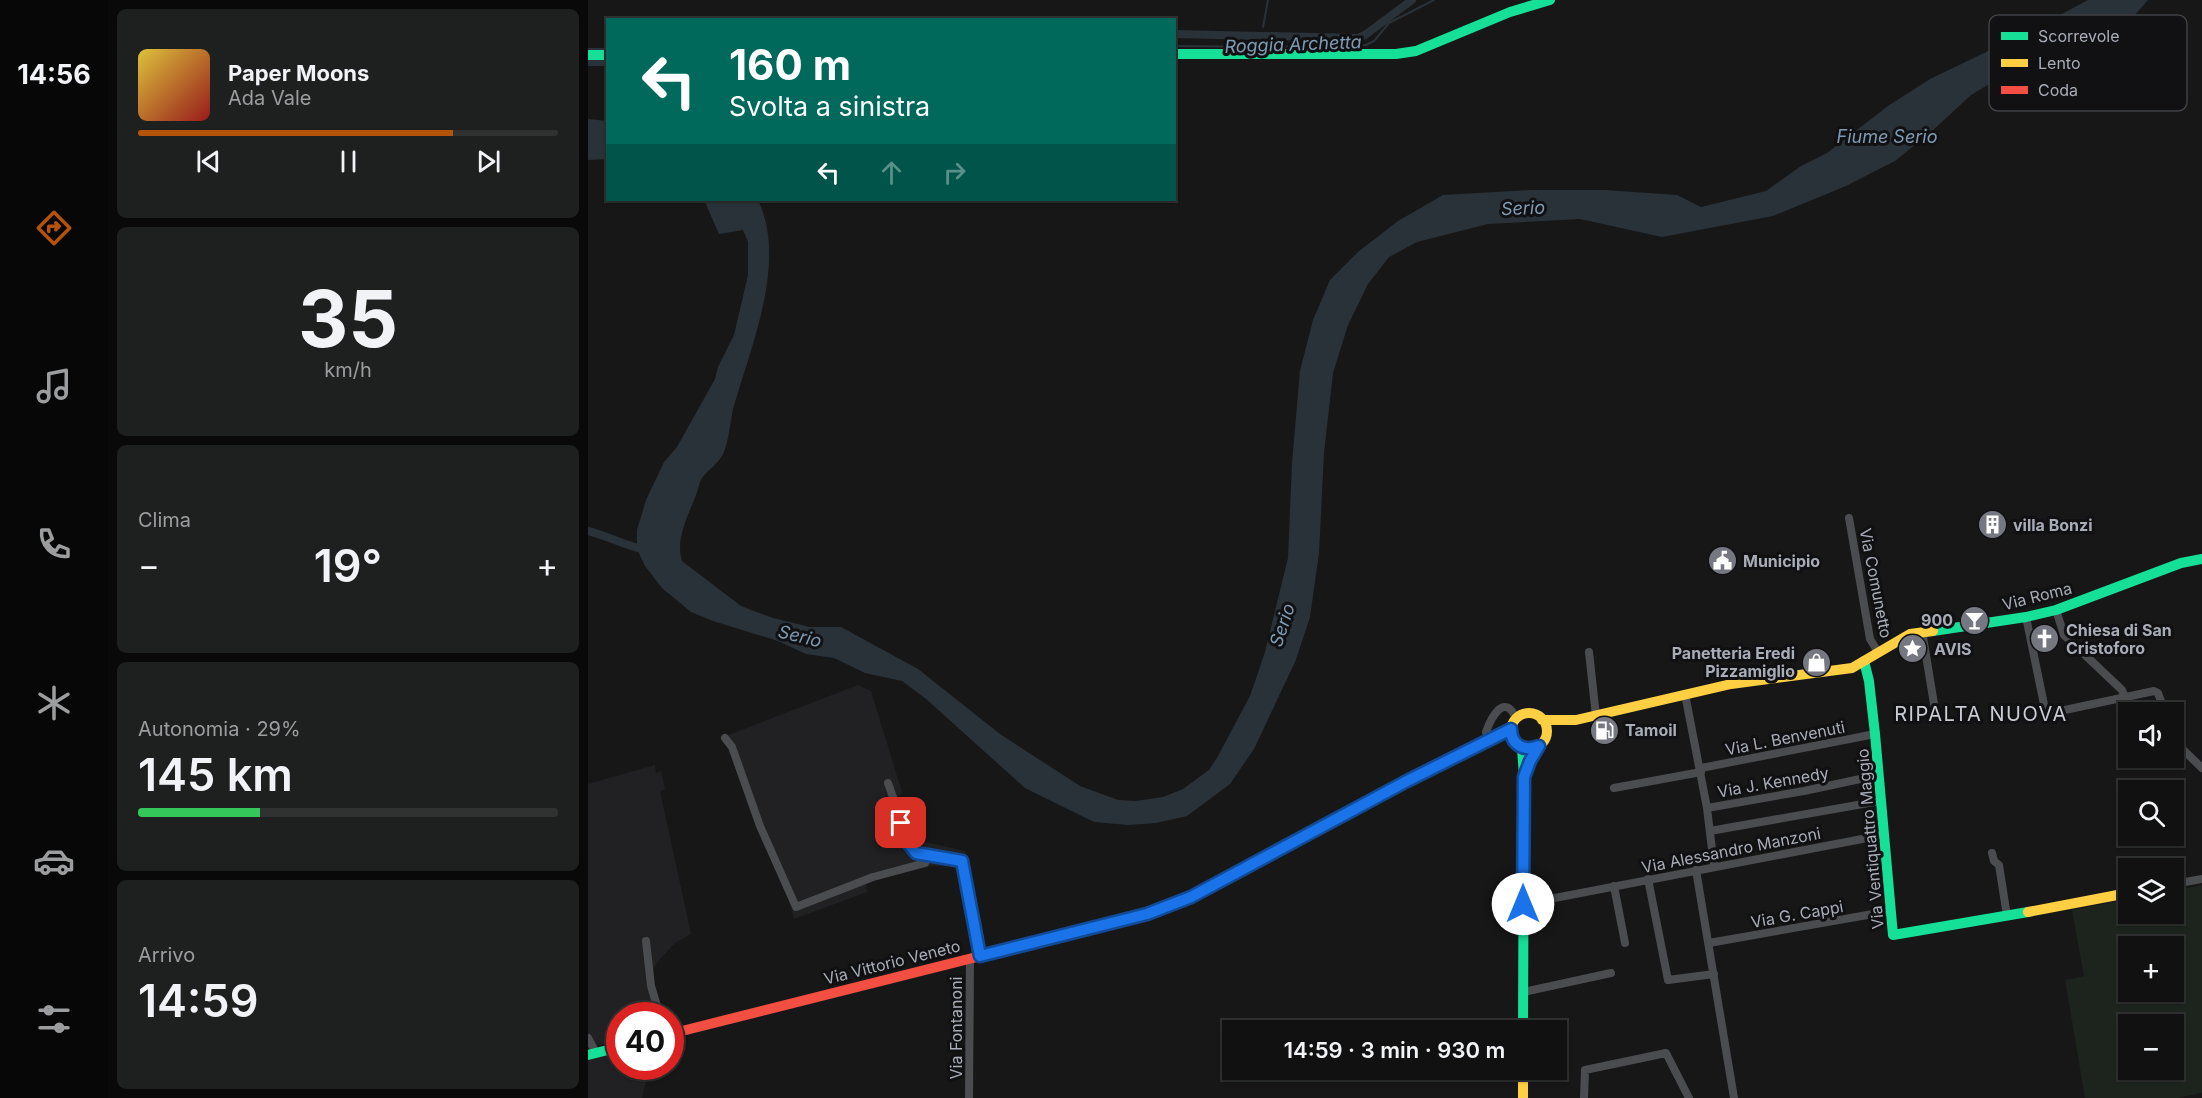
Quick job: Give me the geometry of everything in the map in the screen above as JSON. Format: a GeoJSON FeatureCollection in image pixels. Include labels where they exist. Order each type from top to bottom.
{"type":"FeatureCollection","features":[{"type":"Feature","properties":{"kind":"main road"},"geometry":{"type":"LineString","coordinates":[[1176,54],[1396,54],[1416,51],[1510,12],[1550,0]]}},
{"type":"Feature","properties":{"kind":"main road"},"geometry":{"type":"LineString","coordinates":[[588,55],[606,55]]}},
{"type":"Feature","properties":{"kind":"main road","name":"Via Roma"},"geometry":{"type":"LineString","coordinates":[[1864,662],[1910,634],[2026,617],[2056,610],[2181,563],[2202,559]]}},
{"type":"Feature","properties":{"kind":"main road"},"geometry":{"type":"LineString","coordinates":[[1544,725],[1596,716],[1731,684],[1836,671],[1852,668],[1864,662]]}},
{"type":"Feature","properties":{"kind":"main road","name":"Via Ventiquattro Maggio"},"geometry":{"type":"LineString","coordinates":[[1864,662],[1875,734],[1893,935],[2118,894]]}},
{"type":"Feature","properties":{"kind":"main road"},"geometry":{"type":"LineString","coordinates":[[1523,1020],[1524,777],[1516,734],[1527,713],[1533,714],[1544,725],[1543,742],[1530,761],[1524,777]]}},
{"type":"Feature","properties":{"kind":"main road"},"geometry":{"type":"LineString","coordinates":[[1516,734],[1527,749],[1539,746]]}},
{"type":"Feature","properties":{"kind":"main road","name":"Via Vittorio Veneto"},"geometry":{"type":"LineString","coordinates":[[684,1030],[1168,907],[1191,897],[1446,761],[1516,734]]}},
{"type":"Feature","properties":{"kind":"main road"},"geometry":{"type":"LineString","coordinates":[[1523,1080],[1523,1098]]}},
{"type":"Feature","properties":{"kind":"street","name":"Via Comunetto"},"geometry":{"type":"LineString","coordinates":[[1849,518],[1870,639],[1878,652]]}},
{"type":"Feature","properties":{"kind":"street"},"geometry":{"type":"LineString","coordinates":[[2056,610],[2064,634],[2122,690],[2125,698]]}},
{"type":"Feature","properties":{"kind":"street"},"geometry":{"type":"LineString","coordinates":[[2026,617],[2046,714],[2154,691],[2158,693],[2161,702]]}},
{"type":"Feature","properties":{"kind":"street"},"geometry":{"type":"LineString","coordinates":[[1922,631],[1934,704]]}},
{"type":"Feature","properties":{"kind":"street"},"geometry":{"type":"LineString","coordinates":[[1589,652],[1596,716]]}},
{"type":"Feature","properties":{"kind":"street"},"geometry":{"type":"LineString","coordinates":[[1685,694],[1701,770],[1713,866]]}},
{"type":"Feature","properties":{"kind":"street"},"geometry":{"type":"LineString","coordinates":[[1486,732],[1494,712],[1506,708],[1513,711],[1516,734]]}},
{"type":"Feature","properties":{"kind":"street","name":"Via L. Benvenuti"},"geometry":{"type":"LineString","coordinates":[[1614,788],[1875,734]]}},
{"type":"Feature","properties":{"kind":"street"},"geometry":{"type":"LineString","coordinates":[[725,738],[732,747],[760,826],[796,907],[873,877],[925,863],[929,856],[916,853],[908,843],[888,783]]}},
{"type":"Feature","properties":{"kind":"street"},"geometry":{"type":"LineString","coordinates":[[2184,751],[2202,768]]}},
{"type":"Feature","properties":{"kind":"street","name":"Via J. Kennedy"},"geometry":{"type":"LineString","coordinates":[[1707,808],[1879,775]]}},
{"type":"Feature","properties":{"kind":"street"},"geometry":{"type":"LineString","coordinates":[[1710,831],[1881,801]]}},
{"type":"Feature","properties":{"kind":"street","name":"Via Alessandro Manzoni"},"geometry":{"type":"LineString","coordinates":[[1523,904],[1883,835]]}},
{"type":"Feature","properties":{"kind":"street"},"geometry":{"type":"LineString","coordinates":[[1992,853],[1994,861],[1999,865],[2007,916]]}},
{"type":"Feature","properties":{"kind":"street","name":"Via Fontanoni"},"geometry":{"type":"LineString","coordinates":[[929,856],[962,861],[975,957],[969,1098]]}},
{"type":"Feature","properties":{"kind":"street"},"geometry":{"type":"LineString","coordinates":[[1696,870],[1734,1098]]}},
{"type":"Feature","properties":{"kind":"street"},"geometry":{"type":"LineString","coordinates":[[1648,879],[1668,980],[1714,974]]}},
{"type":"Feature","properties":{"kind":"street"},"geometry":{"type":"LineString","coordinates":[[2184,882],[2202,879]]}},
{"type":"Feature","properties":{"kind":"street"},"geometry":{"type":"LineString","coordinates":[[1614,886],[1625,943]]}},
{"type":"Feature","properties":{"kind":"street","name":"Via G. Cappi"},"geometry":{"type":"LineString","coordinates":[[1708,943],[1890,911]]}},
{"type":"Feature","properties":{"kind":"street"},"geometry":{"type":"LineString","coordinates":[[646,941],[651,986],[656,1002]]}},
{"type":"Feature","properties":{"kind":"street"},"geometry":{"type":"LineString","coordinates":[[1523,992],[1611,973]]}},
{"type":"Feature","properties":{"kind":"street"},"geometry":{"type":"LineString","coordinates":[[588,1038],[592,1054]]}},
{"type":"Feature","properties":{"kind":"street"},"geometry":{"type":"LineString","coordinates":[[1584,1098],[1585,1070],[1666,1053],[1689,1098]]}},
{"type":"Feature","properties":{"kind":"shaded area"},"geometry":{"type":"Polygon","coordinates":[[[858,685],[871,691],[902,792],[897,798],[910,836],[921,841],[965,851],[968,867],[960,871],[951,866],[932,866],[866,883],[867,892],[794,919],[786,890],[726,736],[858,685]]]}},
{"type":"Feature","properties":{"kind":"shaded area"},"geometry":{"type":"Polygon","coordinates":[[[655,765],[656,773],[661,771],[665,789],[660,791],[691,934],[675,943],[659,960],[646,981],[653,1002],[606,1002],[606,1043],[588,1048],[588,784],[655,765]]]}},
{"type":"Feature","properties":{"kind":"shaded area"},"geometry":{"type":"Polygon","coordinates":[[[2202,885],[2202,1093],[2177,1098],[2085,1098],[2065,980],[2084,976],[2072,910],[2118,901],[2118,924],[2184,924],[2184,889],[2202,885]]]}},
{"type":"Feature","properties":{"kind":"shaded area"},"geometry":{"type":"Polygon","coordinates":[[[606,1054],[606,1080],[647,1080],[642,1098],[588,1098],[588,1059],[606,1054]]]}},
{"type":"Feature","properties":{"kind":"water","name":"Fiume Serio"},"geometry":{"type":"Polygon","coordinates":[[[2088,0],[2148,0],[2135,15],[2060,15],[2088,0]]]}},
{"type":"Feature","properties":{"kind":"water","name":"Fiume Serio"},"geometry":{"type":"Polygon","coordinates":[[[1989,51],[1989,84],[1971,95],[1895,161],[1846,186],[1773,216],[1662,237],[1580,219],[1488,224],[1417,242],[1389,257],[1368,284],[1348,325],[1333,373],[1324,453],[1319,553],[1310,617],[1295,662],[1254,749],[1230,784],[1187,816],[1156,823],[1128,825],[1094,822],[1025,788],[925,698],[902,681],[865,673],[834,658],[806,654],[778,641],[691,612],[662,588],[645,566],[637,549],[637,530],[646,500],[664,462],[677,447],[715,379],[718,367],[734,335],[748,275],[748,242],[743,230],[719,234],[704,201],[758,201],[766,224],[769,250],[768,277],[763,305],[733,409],[725,449],[719,461],[702,478],[683,528],[680,544],[682,561],[741,606],[773,618],[810,627],[841,627],[918,669],[1000,734],[1080,786],[1118,800],[1136,801],[1163,797],[1183,789],[1209,770],[1250,696],[1265,652],[1288,558],[1292,463],[1300,371],[1313,320],[1330,280],[1358,252],[1398,221],[1443,195],[1531,190],[1605,190],[1677,195],[1701,207],[1766,191],[1801,166],[1827,153],[1888,106],[1930,79],[1989,51]]]}},
{"type":"Feature","properties":{"kind":"water"},"geometry":{"type":"Polygon","coordinates":[[[588,119],[606,121],[606,159],[588,160],[588,119]]]}},
{"type":"Feature","properties":{"kind":"waterway"},"geometry":{"type":"LineString","coordinates":[[1263,27],[1268,0]]}},
{"type":"Feature","properties":{"kind":"waterway"},"geometry":{"type":"LineString","coordinates":[[1176,34],[1358,38],[1412,0]]}},
{"type":"Feature","properties":{"kind":"waterway","name":"Roggia Archetta"},"geometry":{"type":"LineString","coordinates":[[1176,46],[1366,45],[1374,41],[1389,23],[1434,0]]}},
{"type":"Feature","properties":{"kind":"waterway","name":"Roggia Archetta"},"geometry":{"type":"LineString","coordinates":[[588,49],[606,49]]}},
{"type":"Feature","properties":{"kind":"waterway"},"geometry":{"type":"LineString","coordinates":[[588,62],[606,62]]}},
{"type":"Feature","properties":{"kind":"waterway"},"geometry":{"type":"LineString","coordinates":[[588,531],[646,550]]}},
{"type":"Feature","properties":{"kind":"traffic: fast"},"geometry":{"type":"LineString","coordinates":[[1176,54],[1396,54],[1416,51],[1510,12],[1550,0]]}},
{"type":"Feature","properties":{"kind":"traffic: fast"},"geometry":{"type":"LineString","coordinates":[[588,55],[606,55]]}},
{"type":"Feature","properties":{"kind":"traffic: fast"},"geometry":{"type":"LineString","coordinates":[[1933,631],[2026,617],[2056,610],[2181,563],[2202,559]]}},
{"type":"Feature","properties":{"kind":"traffic: fast"},"geometry":{"type":"LineString","coordinates":[[1864,661],[1869,681],[1875,734],[1893,935],[2028,912]]}},
{"type":"Feature","properties":{"kind":"traffic: fast"},"geometry":{"type":"LineString","coordinates":[[1522,748],[1524,777],[1523,1020]]}},
{"type":"Feature","properties":{"kind":"traffic: fast"},"geometry":{"type":"LineString","coordinates":[[1108,924],[1147,914],[1191,897],[1345,814]]}},
{"type":"Feature","properties":{"kind":"traffic: fast"},"geometry":{"type":"LineString","coordinates":[[588,1055],[606,1050]]}},
{"type":"Feature","properties":{"kind":"traffic: slow"},"geometry":{"type":"LineString","coordinates":[[1542,720],[1576,720],[1731,684],[1852,668],[1910,634],[1933,631]]}},
{"type":"Feature","properties":{"kind":"traffic: slow"},"geometry":{"type":"LineString","coordinates":[[1529,713],[1542,718],[1547,731],[1542,744],[1529,749],[1516,744],[1511,731],[1516,718],[1529,713]]}},
{"type":"Feature","properties":{"kind":"traffic: slow"},"geometry":{"type":"LineString","coordinates":[[1345,814],[1511,729]]}},
{"type":"Feature","properties":{"kind":"traffic: slow"},"geometry":{"type":"LineString","coordinates":[[2028,912],[2118,895]]}},
{"type":"Feature","properties":{"kind":"traffic: slow"},"geometry":{"type":"LineString","coordinates":[[1523,1080],[1523,1098]]}},
{"type":"Feature","properties":{"kind":"traffic: jam"},"geometry":{"type":"LineString","coordinates":[[684,1030],[1108,924]]}},
{"type":"Feature","properties":{"kind":"place","name":"villa Bonzi"},"geometry":{"type":"Point","coordinates":[1992,525]}},
{"type":"Feature","properties":{"kind":"place","name":"Municipio"},"geometry":{"type":"Point","coordinates":[1722,561]}},
{"type":"Feature","properties":{"kind":"place","name":"900"},"geometry":{"type":"Point","coordinates":[1974,620]}},
{"type":"Feature","properties":{"kind":"place","name":"Chiesa di San Cristoforo"},"geometry":{"type":"Point","coordinates":[2045,639]}},
{"type":"Feature","properties":{"kind":"place","name":"AVIS"},"geometry":{"type":"Point","coordinates":[1913,649]}},
{"type":"Feature","properties":{"kind":"place","name":"Panetteria Eredi Pizzamiglio"},"geometry":{"type":"Point","coordinates":[1816,662]}},
{"type":"Feature","properties":{"kind":"place","name":"Tamoil"},"geometry":{"type":"Point","coordinates":[1604,730]}},
{"type":"Feature","properties":{"kind":"district","name":"RIPALTA NUOVA"},"geometry":{"type":"Point","coordinates":[1981,714]}},
{"type":"Feature","properties":{"kind":"route"},"geometry":{"type":"LineString","coordinates":[[901,823],[911,849],[916,853],[962,861],[980,956],[1168,907],[1511,729],[1513,740],[1522,748],[1539,746],[1524,777],[1523,904]]}},
{"type":"Feature","properties":{"kind":"water label","name":"Serio"},"geometry":{"type":"Point","coordinates":[1523,208]}},
{"type":"Feature","properties":{"kind":"water label","name":"Serio"},"geometry":{"type":"Point","coordinates":[1282,625]}},
{"type":"Feature","properties":{"kind":"water label","name":"Serio"},"geometry":{"type":"Point","coordinates":[800,636]}}]}
